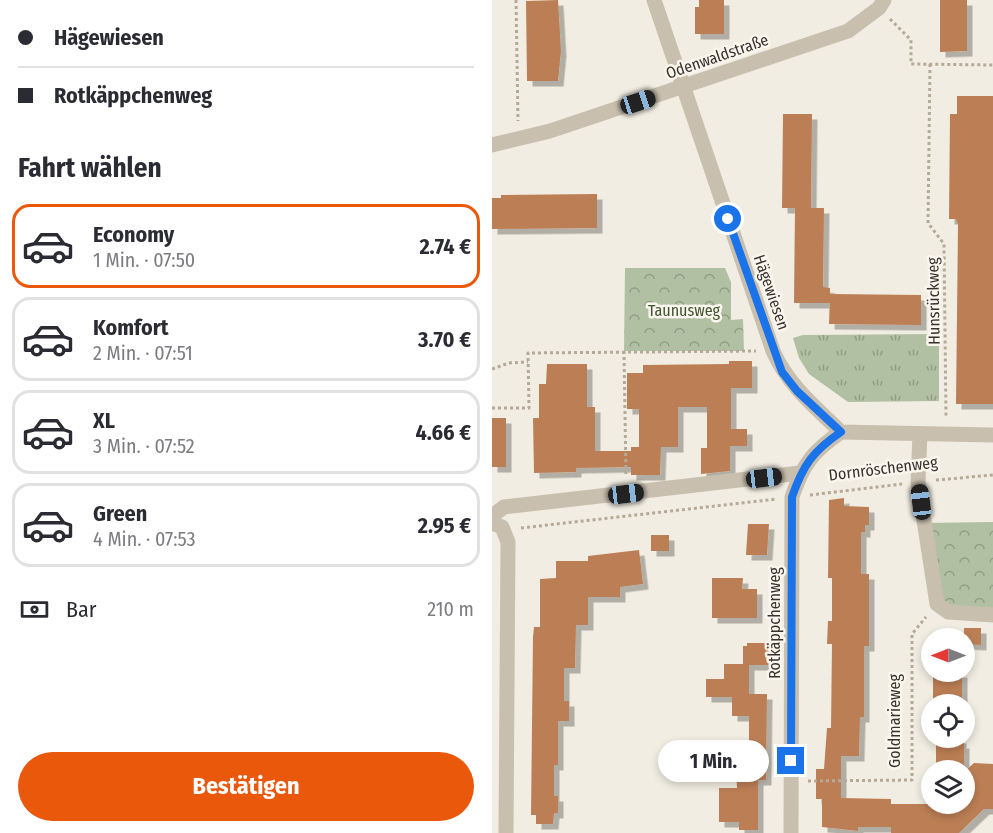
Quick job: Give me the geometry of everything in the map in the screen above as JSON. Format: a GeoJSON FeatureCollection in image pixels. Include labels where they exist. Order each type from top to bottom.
{"type":"FeatureCollection","features":[{"type":"Feature","properties":{"kind":"street","name":"Hägewiesen"},"geometry":{"type":"LineString","coordinates":[[654,0],[682,87],[782,372],[797,391],[841,432]]}},
{"type":"Feature","properties":{"kind":"street","name":"Odenwaldstraße"},"geometry":{"type":"LineString","coordinates":[[492,145],[550,131],[848,31],[881,4]]}},
{"type":"Feature","properties":{"kind":"street"},"geometry":{"type":"LineString","coordinates":[[841,432],[993,435]]}},
{"type":"Feature","properties":{"kind":"street","name":"Rotkäppchenweg"},"geometry":{"type":"LineString","coordinates":[[791,833],[792,497],[800,473],[816,449],[841,432]]}},
{"type":"Feature","properties":{"kind":"street"},"geometry":{"type":"LineString","coordinates":[[920,434],[918,482],[933,595],[937,604],[948,612],[993,615]]}},
{"type":"Feature","properties":{"kind":"street"},"geometry":{"type":"LineString","coordinates":[[506,833],[508,542],[495,522],[504,507],[800,473]]}},
{"type":"Feature","properties":{"kind":"path"},"geometry":{"type":"LineString","coordinates":[[516,0],[518,139]]}},
{"type":"Feature","properties":{"kind":"path"},"geometry":{"type":"LineString","coordinates":[[881,4],[911,40],[911,64],[993,66]]}},
{"type":"Feature","properties":{"kind":"path","name":"Hunsrückweg"},"geometry":{"type":"LineString","coordinates":[[930,64],[928,223],[944,244],[946,435]]}},
{"type":"Feature","properties":{"kind":"path"},"geometry":{"type":"LineString","coordinates":[[624,351],[626,517]]}},
{"type":"Feature","properties":{"kind":"path"},"geometry":{"type":"LineString","coordinates":[[492,408],[529,408],[528,353],[773,351]]}},
{"type":"Feature","properties":{"kind":"path"},"geometry":{"type":"LineString","coordinates":[[492,369],[509,363],[528,362]]}},
{"type":"Feature","properties":{"kind":"path","name":"Dornröschenweg"},"geometry":{"type":"LineString","coordinates":[[495,522],[522,528],[993,475]]}},
{"type":"Feature","properties":{"kind":"path","name":"Goldmarieweg"},"geometry":{"type":"LineString","coordinates":[[808,781],[912,780],[912,634],[937,604]]}},
{"type":"Feature","properties":{"kind":"green space","name":"Taunusweg"},"geometry":{"type":"Polygon","coordinates":[[[625,268],[725,268],[731,282],[731,320],[743,319],[744,351],[624,351],[625,268]]]}},
{"type":"Feature","properties":{"kind":"green space"},"geometry":{"type":"Polygon","coordinates":[[[939,334],[939,401],[848,402],[809,374],[799,358],[793,338],[803,335],[939,334]]]}},
{"type":"Feature","properties":{"kind":"green space"},"geometry":{"type":"Polygon","coordinates":[[[993,522],[993,615],[942,609],[924,523],[993,522]]]}},
{"type":"Feature","properties":{"kind":"building"},"geometry":{"type":"Polygon","coordinates":[[[558,0],[561,51],[558,81],[527,81],[526,1],[558,0]]]}},
{"type":"Feature","properties":{"kind":"building"},"geometry":{"type":"Polygon","coordinates":[[[699,0],[724,0],[724,34],[695,34],[695,7],[699,7],[699,0]]]}},
{"type":"Feature","properties":{"kind":"building"},"geometry":{"type":"Polygon","coordinates":[[[940,0],[967,0],[967,51],[940,52],[940,0]]]}},
{"type":"Feature","properties":{"kind":"building"},"geometry":{"type":"Polygon","coordinates":[[[957,96],[993,96],[993,404],[956,404],[958,225],[956,219],[949,219],[950,114],[957,114],[957,96]]]}},
{"type":"Feature","properties":{"kind":"building"},"geometry":{"type":"Polygon","coordinates":[[[783,114],[812,114],[811,208],[824,208],[823,287],[830,288],[830,303],[794,303],[795,208],[782,208],[783,114]]]}},
{"type":"Feature","properties":{"kind":"building"},"geometry":{"type":"Polygon","coordinates":[[[597,194],[597,228],[492,229],[492,198],[501,198],[501,195],[597,194]]]}},
{"type":"Feature","properties":{"kind":"building"},"geometry":{"type":"Polygon","coordinates":[[[830,294],[921,295],[921,325],[829,324],[830,294]]]}},
{"type":"Feature","properties":{"kind":"building"},"geometry":{"type":"Polygon","coordinates":[[[729,361],[752,361],[752,388],[731,388],[731,429],[747,429],[747,446],[730,446],[730,471],[701,474],[701,448],[707,448],[707,407],[678,407],[678,447],[661,447],[660,475],[631,475],[631,467],[576,468],[576,472],[534,473],[533,418],[539,418],[539,384],[546,384],[547,364],[587,364],[587,407],[595,407],[595,451],[631,451],[631,447],[639,447],[639,409],[627,409],[627,373],[643,373],[643,365],[729,364],[729,361]]]}},
{"type":"Feature","properties":{"kind":"building"},"geometry":{"type":"Polygon","coordinates":[[[492,418],[506,418],[506,467],[492,467],[492,418]]]}},
{"type":"Feature","properties":{"kind":"building"},"geometry":{"type":"Polygon","coordinates":[[[844,498],[844,506],[869,507],[869,525],[865,525],[865,532],[861,532],[861,574],[869,574],[869,646],[864,646],[864,717],[860,717],[859,756],[841,756],[841,798],[891,799],[891,804],[921,804],[921,814],[975,814],[975,763],[993,764],[993,809],[984,809],[959,833],[891,833],[891,827],[858,827],[858,831],[822,827],[822,799],[816,799],[816,769],[824,769],[827,728],[831,728],[832,644],[827,644],[828,621],[832,621],[832,578],[828,578],[829,500],[844,498]]]}},
{"type":"Feature","properties":{"kind":"building"},"geometry":{"type":"Polygon","coordinates":[[[748,524],[769,524],[767,555],[746,555],[748,524]]]}},
{"type":"Feature","properties":{"kind":"building"},"geometry":{"type":"Polygon","coordinates":[[[651,535],[669,535],[669,551],[651,551],[651,535]]]}},
{"type":"Feature","properties":{"kind":"building"},"geometry":{"type":"Polygon","coordinates":[[[639,550],[643,584],[620,587],[620,597],[588,597],[588,625],[576,625],[575,668],[564,668],[564,701],[569,701],[569,721],[558,721],[558,765],[554,765],[554,796],[558,796],[558,813],[554,813],[553,824],[536,824],[536,815],[531,815],[533,637],[534,627],[540,627],[540,579],[556,578],[556,561],[588,561],[588,556],[639,550]]]}},
{"type":"Feature","properties":{"kind":"building"},"geometry":{"type":"Polygon","coordinates":[[[712,578],[743,578],[742,589],[757,589],[757,618],[712,618],[712,578]]]}},
{"type":"Feature","properties":{"kind":"building"},"geometry":{"type":"Polygon","coordinates":[[[975,628],[981,628],[981,645],[975,645],[975,628]]]}},
{"type":"Feature","properties":{"kind":"building"},"geometry":{"type":"Polygon","coordinates":[[[747,643],[769,643],[768,665],[749,665],[749,694],[767,694],[766,780],[758,780],[758,830],[739,830],[739,822],[719,822],[719,788],[737,788],[736,767],[745,767],[746,745],[749,745],[749,716],[732,716],[732,697],[706,697],[706,679],[724,679],[724,664],[743,664],[743,646],[747,646],[747,643]]]}},
{"type":"Feature","properties":{"kind":"building"},"geometry":{"type":"Polygon","coordinates":[[[933,682],[962,682],[962,694],[933,694],[933,682]]]}},
{"type":"Feature","properties":{"kind":"building"},"geometry":{"type":"Polygon","coordinates":[[[936,748],[964,748],[964,760],[936,760],[936,748]]]}},
{"type":"Feature","properties":{"kind":"route"},"geometry":{"type":"LineString","coordinates":[[728,219],[782,372],[797,391],[841,432],[816,449],[800,473],[792,497],[791,761]]}}]}
